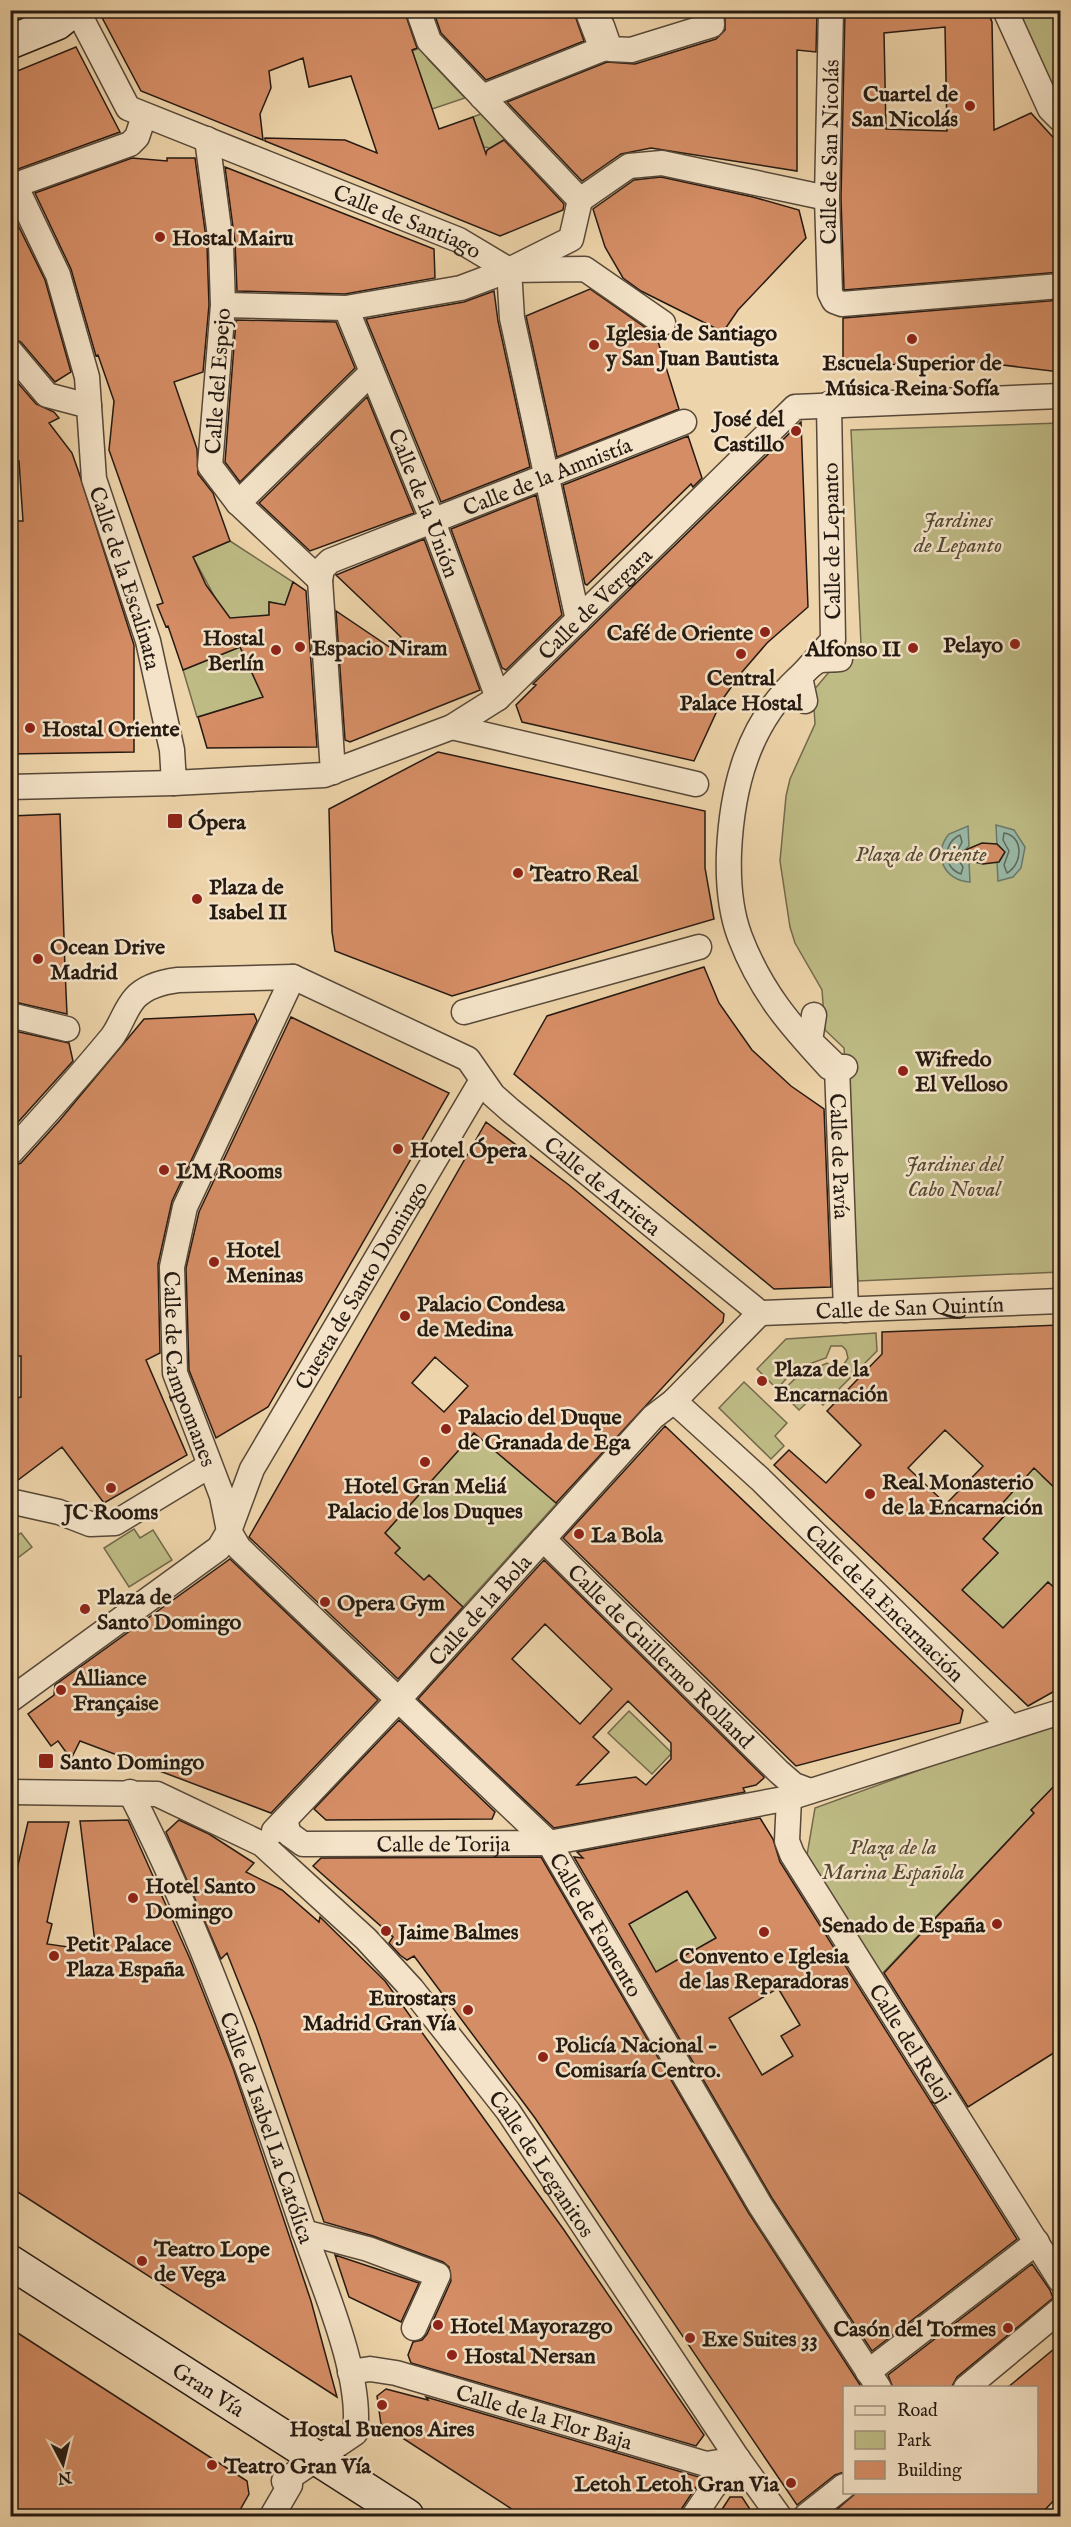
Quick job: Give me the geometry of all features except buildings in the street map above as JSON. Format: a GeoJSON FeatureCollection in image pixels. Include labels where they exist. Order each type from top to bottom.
{"type":"FeatureCollection","features":[{"type":"Feature","properties":{"kind":"street"},"geometry":{"type":"LineString","coordinates":[[10,42],[57,23],[75,10],[128,108],[144,116],[136,137],[126,146],[13,186]]}},
{"type":"Feature","properties":{"kind":"street"},"geometry":{"type":"LineString","coordinates":[[418,10],[429,41],[580,200]]}},
{"type":"Feature","properties":{"kind":"street"},"geometry":{"type":"LineString","coordinates":[[482,97],[602,49],[587,10]]}},
{"type":"Feature","properties":{"kind":"street"},"geometry":{"type":"LineString","coordinates":[[596,10],[610,49],[632,50],[712,25],[711,10]]}},
{"type":"Feature","properties":{"kind":"street","name":"Calle de San Nicolás"},"geometry":{"type":"LineString","coordinates":[[831,10],[828,198],[830,293],[834,301],[842,304],[1060,286]]}},
{"type":"Feature","properties":{"kind":"street"},"geometry":{"type":"LineString","coordinates":[[1005,10],[1050,109],[1060,119]]}},
{"type":"Feature","properties":{"kind":"street","name":"Calle de Santiago"},"geometry":{"type":"LineString","coordinates":[[144,116],[459,240],[509,270],[585,269],[663,323]]}},
{"type":"Feature","properties":{"kind":"street","name":"Calle del Espejo"},"geometry":{"type":"LineString","coordinates":[[207,139],[221,244],[223,305],[210,466],[238,503],[320,580]]}},
{"type":"Feature","properties":{"kind":"street"},"geometry":{"type":"LineString","coordinates":[[223,305],[346,308],[460,288],[509,270],[571,239],[580,200],[630,166],[662,164],[828,198]]}},
{"type":"Feature","properties":{"kind":"street","name":"Calle de la Escalinata"},"geometry":{"type":"LineString","coordinates":[[13,186],[62,285],[87,377],[94,479],[148,640],[172,750],[174,783]]}},
{"type":"Feature","properties":{"kind":"street"},"geometry":{"type":"LineString","coordinates":[[509,270],[512,318],[578,620]]}},
{"type":"Feature","properties":{"kind":"street","name":"Calle de la Unión"},"geometry":{"type":"LineString","coordinates":[[346,308],[432,519],[498,698]]}},
{"type":"Feature","properties":{"kind":"street"},"geometry":{"type":"LineString","coordinates":[[10,351],[46,395],[89,406]]}},
{"type":"Feature","properties":{"kind":"street"},"geometry":{"type":"LineString","coordinates":[[238,503],[371,373]]}},
{"type":"Feature","properties":{"kind":"street","name":"Calle de Vergara"},"geometry":{"type":"LineString","coordinates":[[333,772],[452,727],[498,698],[706,491],[795,407],[1060,396]]}},
{"type":"Feature","properties":{"kind":"street","name":"Calle de Lepanto"},"geometry":{"type":"LineString","coordinates":[[800,677],[833,640],[829,404]]}},
{"type":"Feature","properties":{"kind":"street","name":"Calle de la Amnistía"},"geometry":{"type":"LineString","coordinates":[[320,580],[322,569],[330,561],[432,519],[684,422]]}},
{"type":"Feature","properties":{"kind":"street"},"geometry":{"type":"LineString","coordinates":[[10,787],[312,777],[333,772],[320,580]]}},
{"type":"Feature","properties":{"kind":"street"},"geometry":{"type":"LineString","coordinates":[[840,659],[818,661],[783,692],[761,723],[747,752],[734,795],[729,869],[731,902],[739,935],[760,982],[786,1021],[829,1066],[841,1067]]}},
{"type":"Feature","properties":{"kind":"street"},"geometry":{"type":"LineString","coordinates":[[800,677],[805,701]]}},
{"type":"Feature","properties":{"kind":"street"},"geometry":{"type":"LineString","coordinates":[[452,727],[696,784]]}},
{"type":"Feature","properties":{"kind":"street"},"geometry":{"type":"LineString","coordinates":[[464,1012],[699,947]]}},
{"type":"Feature","properties":{"kind":"street"},"geometry":{"type":"LineString","coordinates":[[10,1153],[92,1063],[119,1028],[128,1009],[144,991],[166,981],[293,977]]}},
{"type":"Feature","properties":{"kind":"street","name":"Calle de Arrieta"},"geometry":{"type":"LineString","coordinates":[[293,977],[468,1059],[493,1095],[510,1110],[760,1313]]}},
{"type":"Feature","properties":{"kind":"street","name":"Calle de Campomanes"},"geometry":{"type":"LineString","coordinates":[[229,1531],[225,1507],[175,1373],[171,1310],[172,1267],[185,1207],[293,977]]}},
{"type":"Feature","properties":{"kind":"street"},"geometry":{"type":"LineString","coordinates":[[10,1015],[67,1029]]}},
{"type":"Feature","properties":{"kind":"street","name":"Calle de Pavía"},"geometry":{"type":"LineString","coordinates":[[814,1015],[810,1041],[841,1067],[846,1310]]}},
{"type":"Feature","properties":{"kind":"street","name":"Cuesta de Santo Domingo"},"geometry":{"type":"LineString","coordinates":[[229,1531],[252,1469],[482,1080]]}},
{"type":"Feature","properties":{"kind":"street","name":"Calle de San Quintín"},"geometry":{"type":"LineString","coordinates":[[760,1313],[1060,1301]]}},
{"type":"Feature","properties":{"kind":"street"},"geometry":{"type":"LineString","coordinates":[[674,1401],[760,1313]]}},
{"type":"Feature","properties":{"kind":"street","name":"Calle de la Encarnación"},"geometry":{"type":"LineString","coordinates":[[674,1401],[760,1479],[1011,1727]]}},
{"type":"Feature","properties":{"kind":"street","name":"Calle de la Bola"},"geometry":{"type":"LineString","coordinates":[[262,1844],[399,1699],[654,1417],[674,1401]]}},
{"type":"Feature","properties":{"kind":"street"},"geometry":{"type":"LineString","coordinates":[[10,1504],[14,1502],[59,1512],[90,1524],[115,1523],[209,1466]]}},
{"type":"Feature","properties":{"kind":"street"},"geometry":{"type":"LineString","coordinates":[[10,1700],[219,1548],[229,1531]]}},
{"type":"Feature","properties":{"kind":"street","name":"Calle de Fomento"},"geometry":{"type":"LineString","coordinates":[[229,1531],[239,1548],[549,1843],[760,2205],[874,2380]]}},
{"type":"Feature","properties":{"kind":"street","name":"Calle de Guillermo Rolland"},"geometry":{"type":"LineString","coordinates":[[543,1539],[794,1785],[800,1795]]}},
{"type":"Feature","properties":{"kind":"street"},"geometry":{"type":"LineString","coordinates":[[800,1795],[1060,1712]]}},
{"type":"Feature","properties":{"kind":"street"},"geometry":{"type":"LineString","coordinates":[[765,1803],[775,1794],[779,1772]]}},
{"type":"Feature","properties":{"kind":"street"},"geometry":{"type":"LineString","coordinates":[[10,1792],[158,1794],[262,1844]]}},
{"type":"Feature","properties":{"kind":"street","name":"Calle de Isabel La Católica"},"geometry":{"type":"LineString","coordinates":[[130,1792],[151,1833],[230,2017],[350,2372],[355,2433],[318,2459]]}},
{"type":"Feature","properties":{"kind":"street","name":"Calle de Torija"},"geometry":{"type":"LineString","coordinates":[[303,1844],[549,1843],[800,1795]]}},
{"type":"Feature","properties":{"kind":"street","name":"Calle del Reloj"},"geometry":{"type":"LineString","coordinates":[[800,1795],[787,1841],[792,1854],[1060,2280]]}},
{"type":"Feature","properties":{"kind":"street"},"geometry":{"type":"LineString","coordinates":[[285,1820],[289,1834],[303,1844],[287,1868]]}},
{"type":"Feature","properties":{"kind":"street","name":"Calle de Leganitos"},"geometry":{"type":"LineString","coordinates":[[262,1844],[391,1965],[508,2111],[779,2517]]}},
{"type":"Feature","properties":{"kind":"street"},"geometry":{"type":"LineString","coordinates":[[304,2232],[368,2249],[438,2276],[414,2328]]}},
{"type":"Feature","properties":{"kind":"street"},"geometry":{"type":"LineString","coordinates":[[874,2380],[1037,2242]]}},
{"type":"Feature","properties":{"kind":"street","name":"Gran Vía"},"geometry":{"type":"LineString","coordinates":[[10,2262],[407,2517]]}},
{"type":"Feature","properties":{"kind":"street"},"geometry":{"type":"LineString","coordinates":[[968,2386],[1060,2310]]}},
{"type":"Feature","properties":{"kind":"street","name":"Calle de la Flor Baja"},"geometry":{"type":"LineString","coordinates":[[350,2372],[370,2369],[396,2373],[706,2464],[738,2458]]}},
{"type":"Feature","properties":{"kind":"street"},"geometry":{"type":"LineString","coordinates":[[694,2517],[712,2488],[738,2458]]}},
{"type":"Feature","properties":{"kind":"street"},"geometry":{"type":"LineString","coordinates":[[272,2517],[287,2483],[318,2459]]}},
{"type":"Feature","properties":{"kind":"street"},"geometry":{"type":"LineString","coordinates":[[706,2464],[715,2480],[712,2488]]}},
{"type":"Feature","properties":{"kind":"street"},"geometry":{"type":"LineString","coordinates":[[806,2517],[843,2487]]}},
{"type":"Feature","properties":{"kind":"green space"},"geometry":{"type":"Polygon","coordinates":[[[1017,11],[1060,11],[1060,102],[1057,99],[1017,11]]]}},
{"type":"Feature","properties":{"kind":"green space"},"geometry":{"type":"Polygon","coordinates":[[[423,47],[428,59],[465,98],[432,109],[412,51],[423,47]]]}},
{"type":"Feature","properties":{"kind":"green space"},"geometry":{"type":"Polygon","coordinates":[[[481,114],[505,139],[490,148],[484,147],[473,117],[481,114]]]}},
{"type":"Feature","properties":{"kind":"green space","name":"Plaza de Oriente"},"geometry":{"type":"Polygon","coordinates":[[[1060,423],[1060,1272],[858,1281],[844,1048],[825,1030],[822,990],[795,943],[790,927],[780,861],[786,796],[790,779],[815,724],[813,691],[840,659],[861,644],[851,430],[1060,423]]]}},
{"type":"Feature","properties":{"kind":"green space"},"geometry":{"type":"Polygon","coordinates":[[[230,541],[293,582],[285,605],[269,602],[269,615],[230,625],[193,557],[230,541]]]}},
{"type":"Feature","properties":{"kind":"green space"},"geometry":{"type":"Polygon","coordinates":[[[240,647],[263,697],[197,717],[183,670],[240,647]]]}},
{"type":"Feature","properties":{"kind":"green space"},"geometry":{"type":"Polygon","coordinates":[[[876,1333],[877,1351],[823,1405],[814,1396],[799,1410],[781,1392],[798,1376],[827,1363],[833,1367],[842,1367],[848,1358],[842,1346],[831,1346],[826,1358],[795,1369],[777,1389],[757,1369],[786,1339],[876,1333]]]}},
{"type":"Feature","properties":{"kind":"green space"},"geometry":{"type":"Polygon","coordinates":[[[979,1377],[1044,1471],[1042,1476],[1060,1493],[1060,1590],[1059,1592],[1048,1582],[1003,1628],[962,1590],[998,1553],[983,1539],[1006,1514],[999,1507],[979,1377]]]}},
{"type":"Feature","properties":{"kind":"green space"},"geometry":{"type":"Polygon","coordinates":[[[744,1382],[787,1423],[775,1436],[784,1446],[771,1459],[719,1408],[744,1382]]]}},
{"type":"Feature","properties":{"kind":"green space"},"geometry":{"type":"Polygon","coordinates":[[[474,1433],[557,1503],[463,1607],[429,1576],[424,1580],[400,1558],[390,1558],[400,1548],[385,1533],[474,1433]]]}},
{"type":"Feature","properties":{"kind":"green space"},"geometry":{"type":"Polygon","coordinates":[[[134,1529],[140,1538],[153,1530],[172,1560],[129,1587],[104,1548],[134,1529]]]}},
{"type":"Feature","properties":{"kind":"green space"},"geometry":{"type":"Polygon","coordinates":[[[21,1533],[32,1547],[11,1563],[11,1540],[21,1533]]]}},
{"type":"Feature","properties":{"kind":"green space"},"geometry":{"type":"Polygon","coordinates":[[[629,1711],[672,1753],[652,1774],[608,1733],[629,1711]]]}},
{"type":"Feature","properties":{"kind":"green space","name":"Plaza de la Marina Española"},"geometry":{"type":"Polygon","coordinates":[[[1049,1727],[1060,1732],[1060,1780],[1031,1810],[1034,1813],[880,1976],[807,1855],[815,1808],[1035,1728],[1049,1727]]]}},
{"type":"Feature","properties":{"kind":"green space"},"geometry":{"type":"Polygon","coordinates":[[[687,1891],[716,1938],[656,1972],[629,1924],[687,1891]]]}},
{"type":"Feature","properties":{"kind":"water"},"geometry":{"type":"Polygon","coordinates":[[[996,825],[1014,830],[1025,847],[1021,868],[1013,877],[998,881],[997,861],[1002,849],[997,845],[996,825]]]}},
{"type":"Feature","properties":{"kind":"water"},"geometry":{"type":"Polygon","coordinates":[[[968,826],[969,846],[963,852],[965,859],[969,862],[970,882],[953,877],[947,872],[941,858],[941,850],[949,834],[968,826]]]}},
{"type":"Feature","properties":{"kind":"place","name":"Cuartel de San Nicolás"},"geometry":{"type":"Point","coordinates":[970,106]}},
{"type":"Feature","properties":{"kind":"place","name":"Hostal Mairu"},"geometry":{"type":"Point","coordinates":[160,237]}},
{"type":"Feature","properties":{"kind":"place","name":"Escuela Superior de Música Reina Sofía"},"geometry":{"type":"Point","coordinates":[912,339]}},
{"type":"Feature","properties":{"kind":"place","name":"Iglesia de Santiago y San Juan Bautista"},"geometry":{"type":"Point","coordinates":[594,345]}},
{"type":"Feature","properties":{"kind":"place","name":"José del Castillo"},"geometry":{"type":"Point","coordinates":[796,431]}},
{"type":"Feature","properties":{"kind":"place","name":"Café de Oriente"},"geometry":{"type":"Point","coordinates":[765,632]}},
{"type":"Feature","properties":{"kind":"place","name":"Pelayo"},"geometry":{"type":"Point","coordinates":[1015,644]}},
{"type":"Feature","properties":{"kind":"place","name":"Espacio Niram"},"geometry":{"type":"Point","coordinates":[300,647]}},
{"type":"Feature","properties":{"kind":"place","name":"Alfonso II"},"geometry":{"type":"Point","coordinates":[913,648]}},
{"type":"Feature","properties":{"kind":"place","name":"Hostal Berlín"},"geometry":{"type":"Point","coordinates":[276,650]}},
{"type":"Feature","properties":{"kind":"place","name":"Central Palace Hostal"},"geometry":{"type":"Point","coordinates":[741,654]}},
{"type":"Feature","properties":{"kind":"place","name":"Hostal Oriente"},"geometry":{"type":"Point","coordinates":[30,728]}},
{"type":"Feature","properties":{"kind":"place","name":"Ópera"},"geometry":{"type":"Point","coordinates":[175,821]}},
{"type":"Feature","properties":{"kind":"place","name":"Teatro Real"},"geometry":{"type":"Point","coordinates":[518,873]}},
{"type":"Feature","properties":{"kind":"place","name":"Plaza de Isabel II"},"geometry":{"type":"Point","coordinates":[197,899]}},
{"type":"Feature","properties":{"kind":"place","name":"Ocean Drive Madrid"},"geometry":{"type":"Point","coordinates":[38,959]}},
{"type":"Feature","properties":{"kind":"place","name":"Wifredo El Velloso"},"geometry":{"type":"Point","coordinates":[903,1071]}},
{"type":"Feature","properties":{"kind":"place","name":"Hotel Ópera"},"geometry":{"type":"Point","coordinates":[398,1149]}},
{"type":"Feature","properties":{"kind":"place","name":"LM Rooms"},"geometry":{"type":"Point","coordinates":[164,1170]}},
{"type":"Feature","properties":{"kind":"place","name":"Hotel Meninas"},"geometry":{"type":"Point","coordinates":[214,1262]}},
{"type":"Feature","properties":{"kind":"place","name":"Palacio Condesa de Medina"},"geometry":{"type":"Point","coordinates":[405,1316]}},
{"type":"Feature","properties":{"kind":"place","name":"Plaza de la Encarnación"},"geometry":{"type":"Point","coordinates":[762,1381]}},
{"type":"Feature","properties":{"kind":"place","name":"Palacio del Duque de Granada de Ega"},"geometry":{"type":"Point","coordinates":[446,1429]}},
{"type":"Feature","properties":{"kind":"place","name":"Hotel Gran Meliá Palacio de los Duques"},"geometry":{"type":"Point","coordinates":[425,1462]}},
{"type":"Feature","properties":{"kind":"place","name":"JC Rooms"},"geometry":{"type":"Point","coordinates":[111,1488]}},
{"type":"Feature","properties":{"kind":"place","name":"Real Monasterio de la Encarnación"},"geometry":{"type":"Point","coordinates":[870,1494]}},
{"type":"Feature","properties":{"kind":"place","name":"La Bola"},"geometry":{"type":"Point","coordinates":[579,1534]}},
{"type":"Feature","properties":{"kind":"place","name":"Opera Gym"},"geometry":{"type":"Point","coordinates":[325,1602]}},
{"type":"Feature","properties":{"kind":"place","name":"Plaza de Santo Domingo"},"geometry":{"type":"Point","coordinates":[85,1609]}},
{"type":"Feature","properties":{"kind":"place","name":"Alliance Française"},"geometry":{"type":"Point","coordinates":[61,1690]}},
{"type":"Feature","properties":{"kind":"place","name":"Santo Domingo"},"geometry":{"type":"Point","coordinates":[46,1761]}},
{"type":"Feature","properties":{"kind":"place","name":"Hotel Santo Domingo"},"geometry":{"type":"Point","coordinates":[133,1898]}},
{"type":"Feature","properties":{"kind":"place","name":"Senado de España"},"geometry":{"type":"Point","coordinates":[997,1924]}},
{"type":"Feature","properties":{"kind":"place","name":"Jaime Balmes"},"geometry":{"type":"Point","coordinates":[386,1931]}},
{"type":"Feature","properties":{"kind":"place","name":"Convento e Iglesia de las Reparadoras"},"geometry":{"type":"Point","coordinates":[764,1932]}},
{"type":"Feature","properties":{"kind":"place","name":"Petit Palace Plaza España"},"geometry":{"type":"Point","coordinates":[54,1956]}},
{"type":"Feature","properties":{"kind":"place","name":"Eurostars Madrid Gran Vía"},"geometry":{"type":"Point","coordinates":[468,2010]}},
{"type":"Feature","properties":{"kind":"place","name":"Policía Nacional - Comisaría Centro."},"geometry":{"type":"Point","coordinates":[543,2057]}},
{"type":"Feature","properties":{"kind":"place","name":"Teatro Lope de Vega"},"geometry":{"type":"Point","coordinates":[142,2261]}},
{"type":"Feature","properties":{"kind":"place","name":"Hotel Mayorazgo"},"geometry":{"type":"Point","coordinates":[438,2325]}},
{"type":"Feature","properties":{"kind":"place","name":"Casón del Tormes"},"geometry":{"type":"Point","coordinates":[1008,2328]}},
{"type":"Feature","properties":{"kind":"place","name":"Exe Suites 33"},"geometry":{"type":"Point","coordinates":[690,2338]}},
{"type":"Feature","properties":{"kind":"place","name":"Hostal Nersan"},"geometry":{"type":"Point","coordinates":[452,2355]}},
{"type":"Feature","properties":{"kind":"place","name":"Hostal Buenos Aires"},"geometry":{"type":"Point","coordinates":[382,2405]}},
{"type":"Feature","properties":{"kind":"place","name":"Teatro Gran Vía"},"geometry":{"type":"Point","coordinates":[212,2465]}},
{"type":"Feature","properties":{"kind":"place","name":"Letoh Letoh Gran Via"},"geometry":{"type":"Point","coordinates":[791,2483]}},
{"type":"Feature","properties":{"kind":"park label","name":"Jardines de Lepanto"},"geometry":{"type":"Point","coordinates":[958,532]}},
{"type":"Feature","properties":{"kind":"park label","name":"Jardines del Cabo Noval"},"geometry":{"type":"Point","coordinates":[954,1176]}}]}
